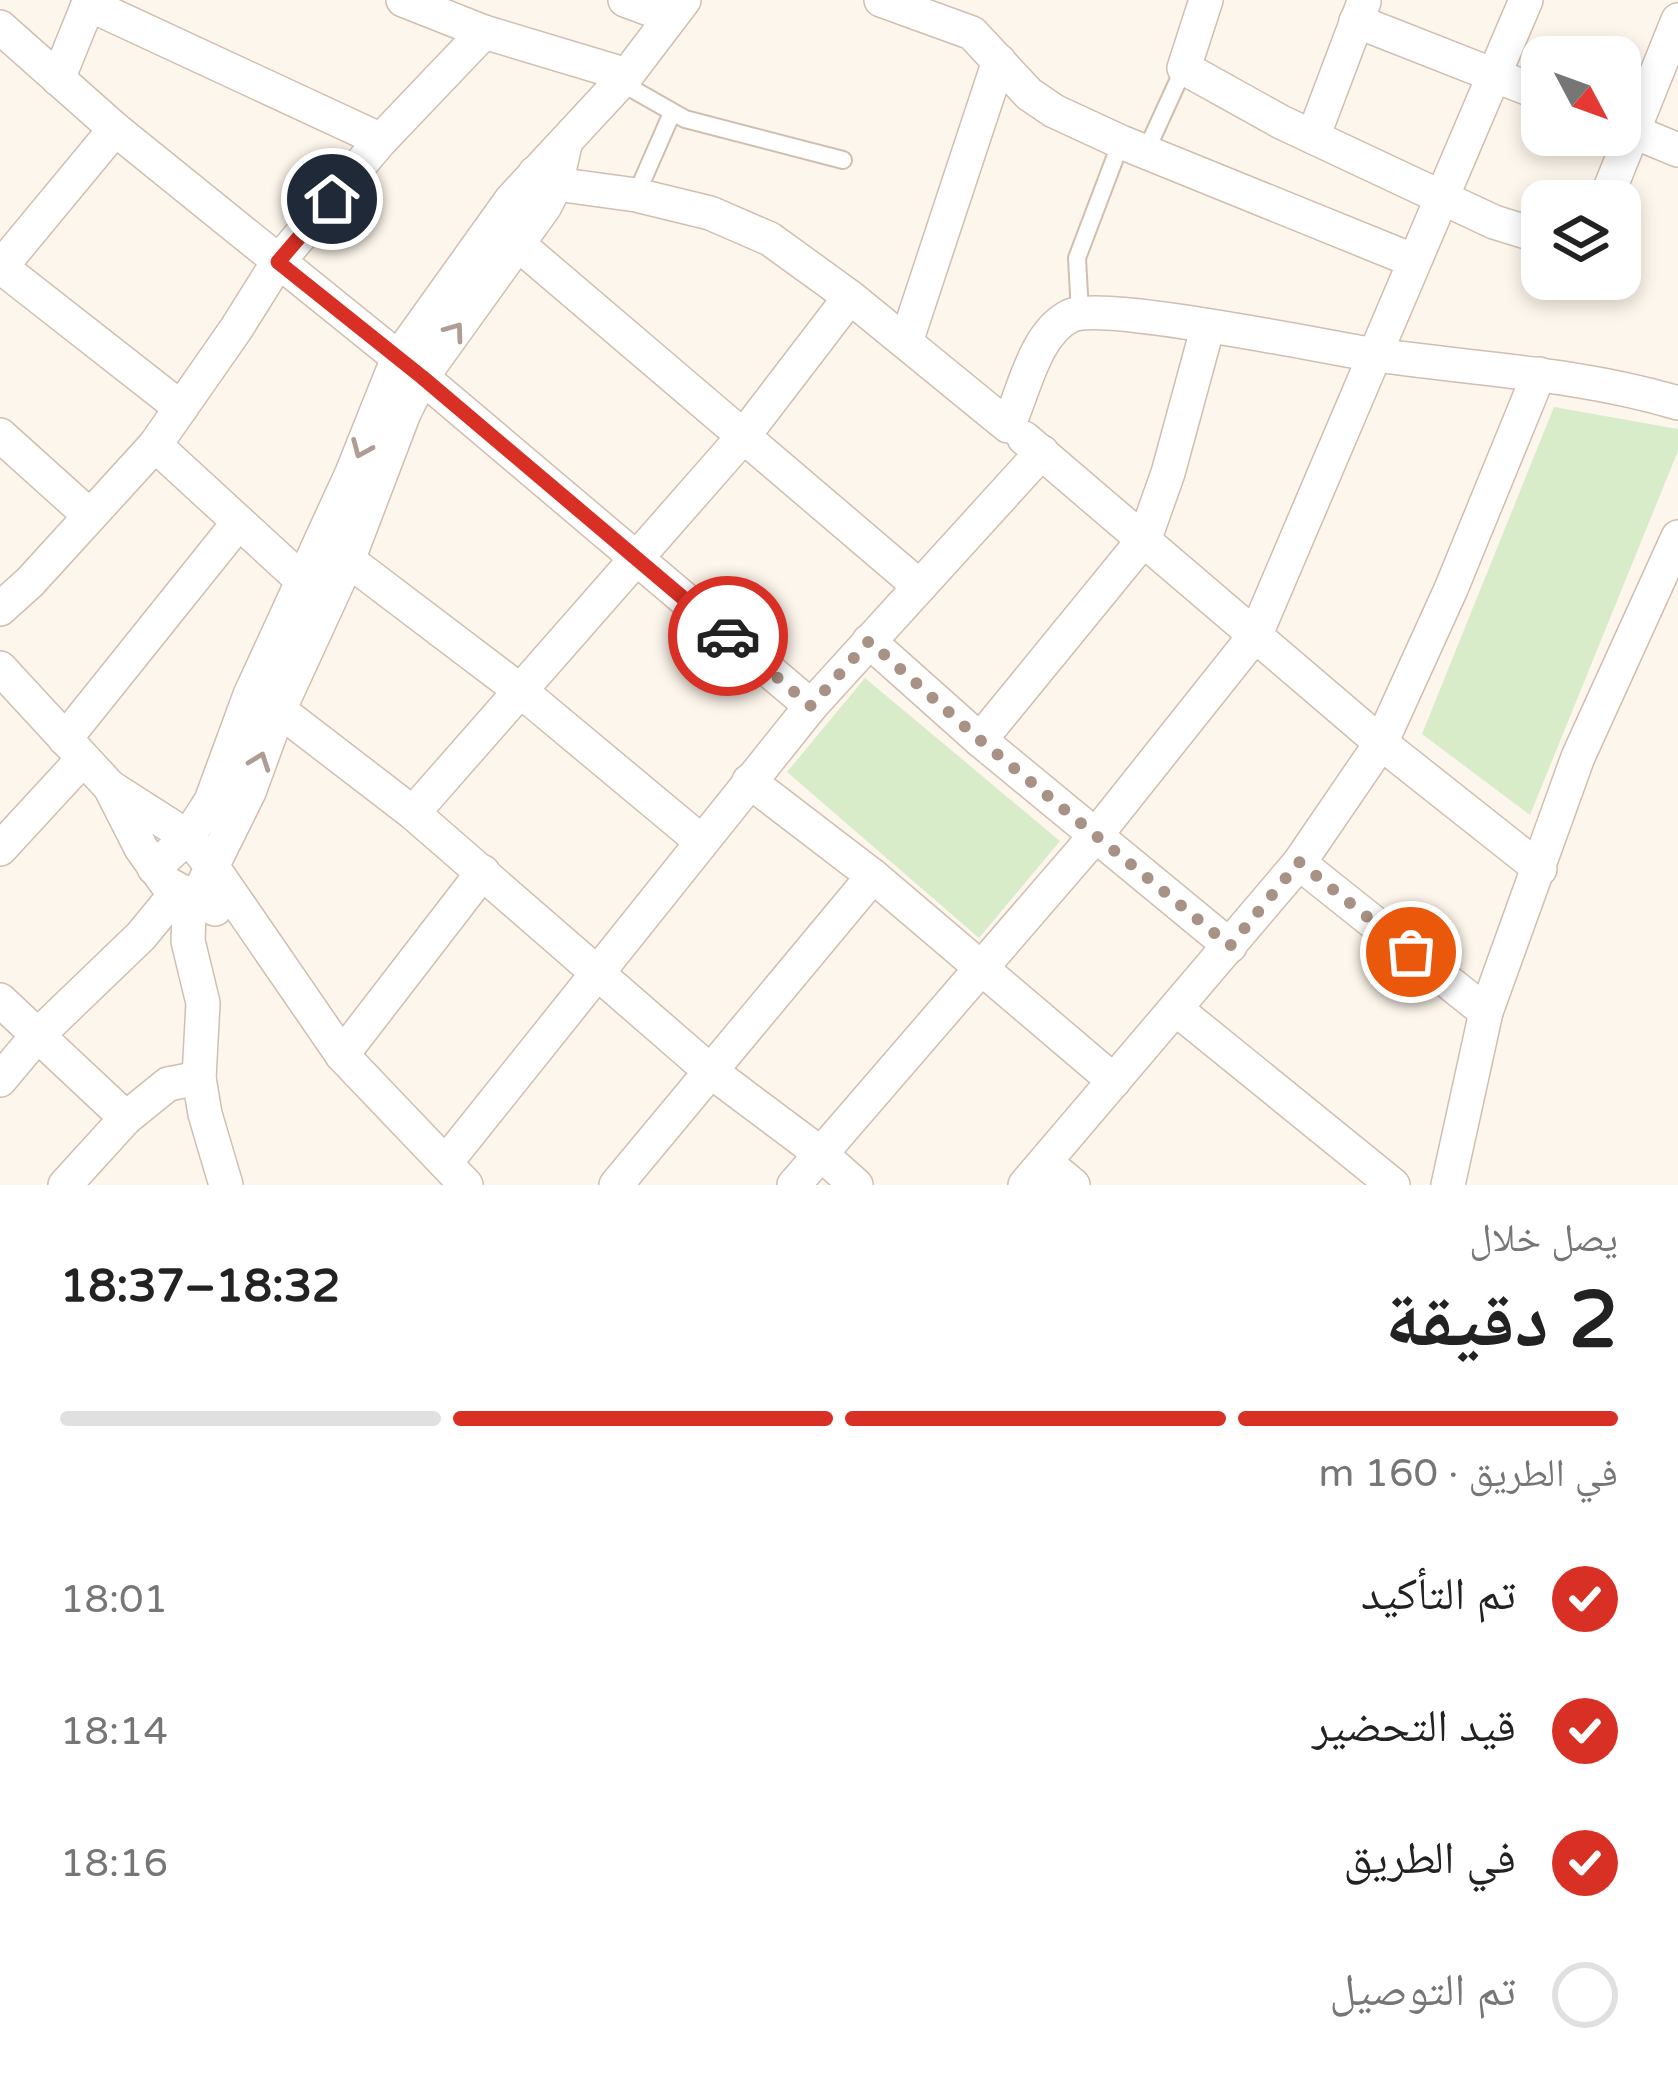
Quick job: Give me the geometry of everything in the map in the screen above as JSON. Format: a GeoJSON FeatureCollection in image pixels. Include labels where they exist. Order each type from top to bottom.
{"type":"FeatureCollection","features":[{"type":"Feature","properties":{"kind":"street"},"geometry":{"type":"LineString","coordinates":[[403,0],[624,78]]}},
{"type":"Feature","properties":{"kind":"street"},"geometry":{"type":"LineString","coordinates":[[0,1080],[36,1037],[141,936],[176,886],[188,837],[348,560],[404,412],[410,368],[518,244],[565,145],[677,9],[625,0]]}},
{"type":"Feature","properties":{"kind":"street"},"geometry":{"type":"LineString","coordinates":[[880,0],[972,33],[1029,94],[1054,111],[1412,260]]}},
{"type":"Feature","properties":{"kind":"street"},"geometry":{"type":"LineString","coordinates":[[1206,0],[1184,68],[1313,137],[1521,230]]}},
{"type":"Feature","properties":{"kind":"street"},"geometry":{"type":"LineString","coordinates":[[794,1185],[1096,836],[1256,634],[1526,0]]}},
{"type":"Feature","properties":{"kind":"street"},"geometry":{"type":"LineString","coordinates":[[58,79],[89,2],[381,140]]}},
{"type":"Feature","properties":{"kind":"street"},"geometry":{"type":"LineString","coordinates":[[1313,137],[1360,10],[1521,85]]}},
{"type":"Feature","properties":{"kind":"street"},"geometry":{"type":"LineString","coordinates":[[1641,99],[1678,20]]}},
{"type":"Feature","properties":{"kind":"street"},"geometry":{"type":"LineString","coordinates":[[0,27],[115,129],[410,368],[811,706]]}},
{"type":"Feature","properties":{"kind":"street"},"geometry":{"type":"LineString","coordinates":[[0,608],[154,445],[278,262],[381,140],[484,32]]}},
{"type":"Feature","properties":{"kind":"street"},"geometry":{"type":"LineString","coordinates":[[906,342],[999,62]]}},
{"type":"Feature","properties":{"kind":"street"},"geometry":{"type":"LineString","coordinates":[[115,129],[1,268],[182,408]]}},
{"type":"Feature","properties":{"kind":"street"},"geometry":{"type":"LineString","coordinates":[[1641,135],[1678,150]]}},
{"type":"Feature","properties":{"kind":"street"},"geometry":{"type":"LineString","coordinates":[[546,178],[710,213],[752,231],[850,297],[1145,538],[1381,743],[1540,868]]}},
{"type":"Feature","properties":{"kind":"street"},"geometry":{"type":"LineString","coordinates":[[176,886],[214,869],[249,792],[264,703],[303,581],[463,265],[546,178]]}},
{"type":"Feature","properties":{"kind":"street"},"geometry":{"type":"LineString","coordinates":[[518,244],[919,586]]}},
{"type":"Feature","properties":{"kind":"street"},"geometry":{"type":"LineString","coordinates":[[413,813],[742,438],[850,297]]}},
{"type":"Feature","properties":{"kind":"street"},"geometry":{"type":"LineString","coordinates":[[1008,426],[1054,327],[1080,313],[1208,326],[1372,354],[1539,374],[1678,403]]}},
{"type":"Feature","properties":{"kind":"street"},"geometry":{"type":"LineString","coordinates":[[980,740],[1145,538],[1208,326]]}},
{"type":"Feature","properties":{"kind":"street"},"geometry":{"type":"LineString","coordinates":[[1073,1185],[1035,1174],[1299,862],[1381,743],[1451,589],[1539,374]]}},
{"type":"Feature","properties":{"kind":"street"},"geometry":{"type":"LineString","coordinates":[[0,435],[90,516]]}},
{"type":"Feature","properties":{"kind":"street"},"geometry":{"type":"LineString","coordinates":[[154,445],[303,581]]}},
{"type":"Feature","properties":{"kind":"street"},"geometry":{"type":"LineString","coordinates":[[110,787],[188,837],[342,1055],[458,1178],[597,973],[749,781],[1042,452]]}},
{"type":"Feature","properties":{"kind":"street"},"geometry":{"type":"LineString","coordinates":[[0,849],[238,522]]}},
{"type":"Feature","properties":{"kind":"street"},"geometry":{"type":"LineString","coordinates":[[1448,1185],[1486,1012],[1578,757],[1678,537]]}},
{"type":"Feature","properties":{"kind":"street"},"geometry":{"type":"LineString","coordinates":[[348,560],[522,692],[702,842]]}},
{"type":"Feature","properties":{"kind":"street"},"geometry":{"type":"LineString","coordinates":[[869,641],[980,740],[1230,946]]}},
{"type":"Feature","properties":{"kind":"street"},"geometry":{"type":"LineString","coordinates":[[0,668],[110,787],[176,886],[203,1004],[199,1078],[205,1114],[226,1185]]}},
{"type":"Feature","properties":{"kind":"street"},"geometry":{"type":"LineString","coordinates":[[264,703],[413,813],[709,1070],[856,1185]]}},
{"type":"Feature","properties":{"kind":"street"},"geometry":{"type":"LineString","coordinates":[[749,781],[873,876],[1114,1081]]}},
{"type":"Feature","properties":{"kind":"street"},"geometry":{"type":"LineString","coordinates":[[1299,862],[1486,1012]]}},
{"type":"Feature","properties":{"kind":"street"},"geometry":{"type":"LineString","coordinates":[[342,1055],[483,872]]}},
{"type":"Feature","properties":{"kind":"street"},"geometry":{"type":"LineString","coordinates":[[616,1185],[873,876]]}},
{"type":"Feature","properties":{"kind":"street"},"geometry":{"type":"LineString","coordinates":[[176,886],[250,923]]}},
{"type":"Feature","properties":{"kind":"street"},"geometry":{"type":"LineString","coordinates":[[0,1000],[126,1118]]}},
{"type":"Feature","properties":{"kind":"street"},"geometry":{"type":"LineString","coordinates":[[1176,1009],[1394,1185]]}},
{"type":"Feature","properties":{"kind":"street"},"geometry":{"type":"LineString","coordinates":[[65,1185],[126,1118],[168,1084],[199,1078]]}},
{"type":"Feature","properties":{"kind":"lane"},"geometry":{"type":"LineString","coordinates":[[1080,313],[1077,258],[1133,146],[1184,68]]}},
{"type":"Feature","properties":{"kind":"lane"},"geometry":{"type":"LineString","coordinates":[[624,78],[672,113],[736,135],[842,160]]}},
{"type":"Feature","properties":{"kind":"lane"},"geometry":{"type":"LineString","coordinates":[[636,195],[672,113]]}},
{"type":"Feature","properties":{"kind":"green space"},"geometry":{"type":"Polygon","coordinates":[[[1554,407],[1678,429],[1678,451],[1530,815],[1422,734],[1554,407]]]}},
{"type":"Feature","properties":{"kind":"green space"},"geometry":{"type":"Polygon","coordinates":[[[865,678],[1060,841],[979,938],[787,772],[865,678]]]}},
{"type":"Feature","properties":{"kind":"way so far"},"geometry":{"type":"LineString","coordinates":[[728,636],[811,706],[869,641],[980,740],[1230,946],[1299,862],[1411,952]]}},
{"type":"Feature","properties":{"kind":"route"},"geometry":{"type":"LineString","coordinates":[[332,199],[278,262],[728,636]]}}]}
